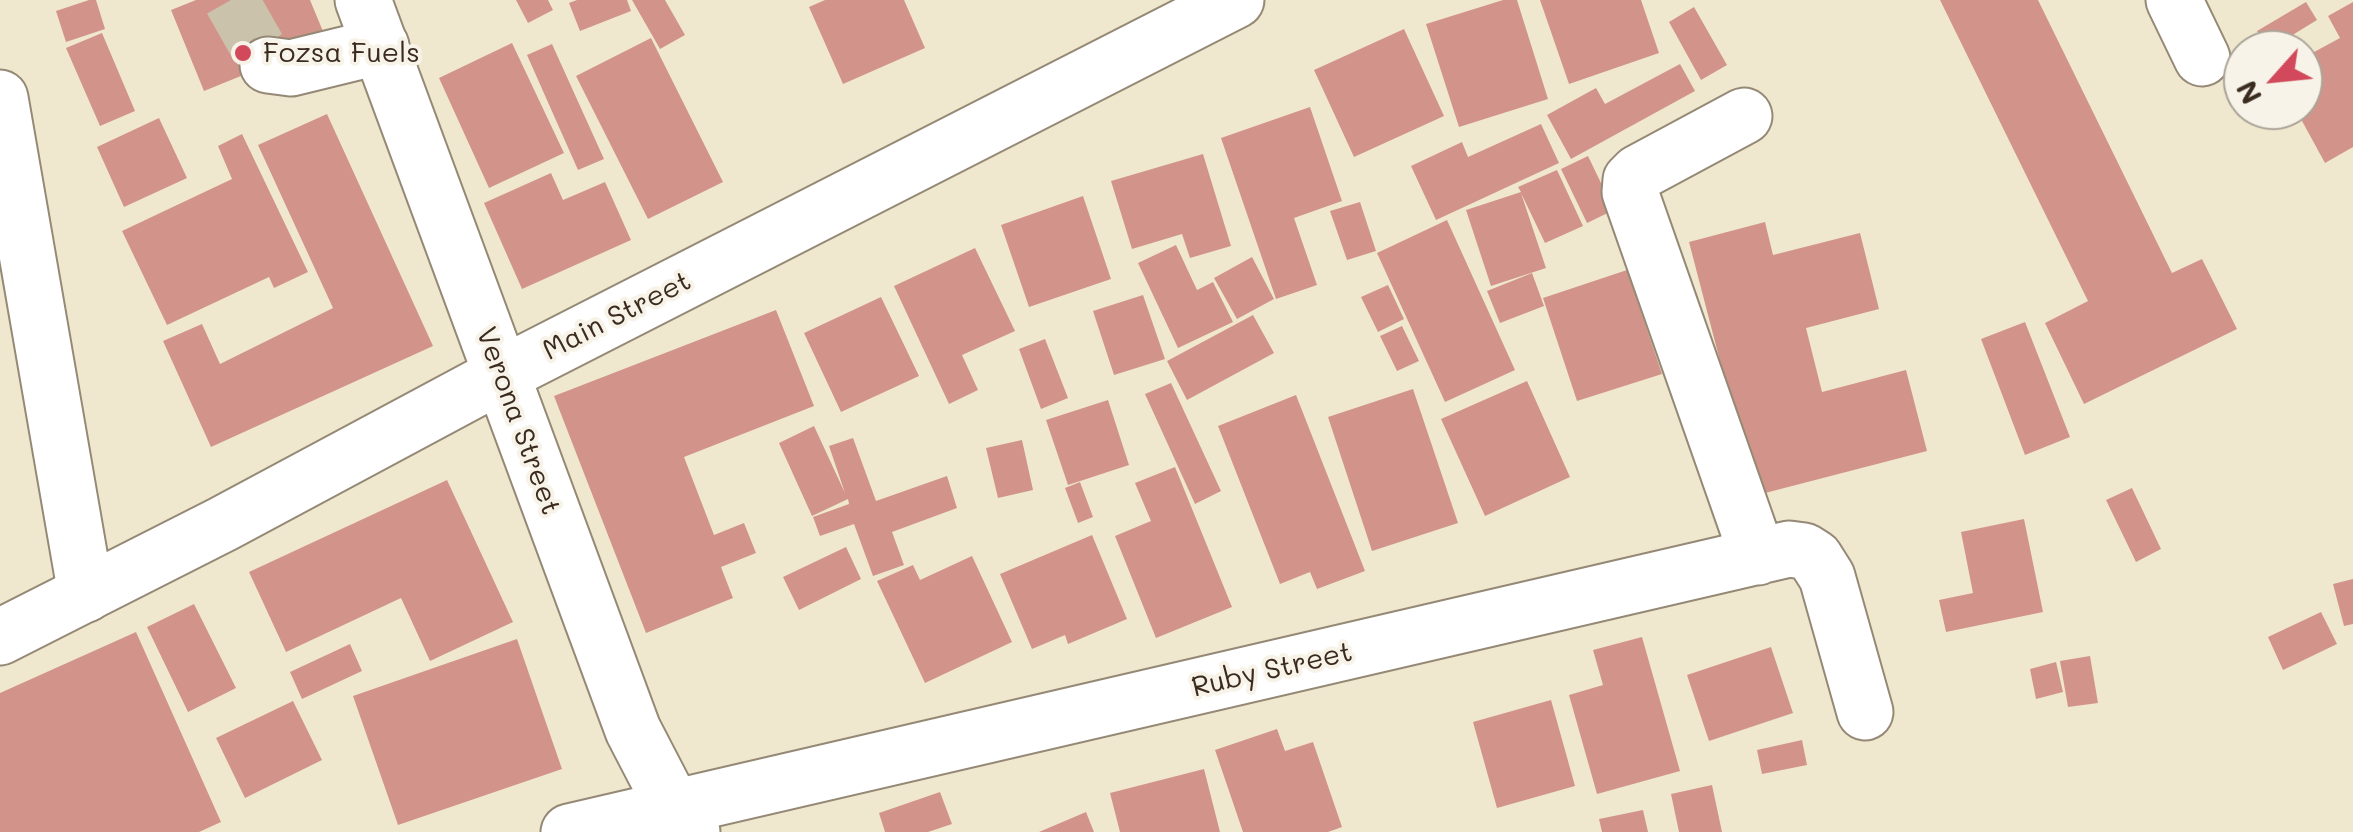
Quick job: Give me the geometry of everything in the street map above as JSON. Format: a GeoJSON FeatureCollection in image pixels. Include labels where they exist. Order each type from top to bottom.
{"type":"FeatureCollection","features":[{"type":"Feature","properties":{"kind":"street","name":"Main Street"},"geometry":{"type":"LineString","coordinates":[[0,637],[501,375],[1236,0]]}},
{"type":"Feature","properties":{"kind":"street"},"geometry":{"type":"LineString","coordinates":[[2174,0],[2202,58]]}},
{"type":"Feature","properties":{"kind":"street","name":"Verona Street"},"geometry":{"type":"LineString","coordinates":[[372,23],[633,730],[683,821]]}},
{"type":"Feature","properties":{"kind":"street"},"geometry":{"type":"LineString","coordinates":[[268,65],[292,68],[372,23]]}},
{"type":"Feature","properties":{"kind":"street"},"geometry":{"type":"LineString","coordinates":[[0,98],[86,594]]}},
{"type":"Feature","properties":{"kind":"street"},"geometry":{"type":"LineString","coordinates":[[1744,116],[1638,173],[1630,180],[1630,192],[1758,557]]}},
{"type":"Feature","properties":{"kind":"street","name":"Ruby Street"},"geometry":{"type":"LineString","coordinates":[[569,832],[683,821],[1789,549],[1815,558],[1827,576],[1864,712]]}},
{"type":"Feature","properties":{"kind":"building"},"geometry":{"type":"Polygon","coordinates":[[[96,0],[105,29],[66,42],[56,11],[96,0]]]}},
{"type":"Feature","properties":{"kind":"building","name":"Fozsa Fuels"},"geometry":{"type":"Polygon","coordinates":[[[196,0],[310,0],[327,41],[204,91],[171,10],[196,0]]]}},
{"type":"Feature","properties":{"kind":"building"},"geometry":{"type":"Polygon","coordinates":[[[516,0],[548,0],[553,10],[528,23],[516,0]]]}},
{"type":"Feature","properties":{"kind":"building"},"geometry":{"type":"Polygon","coordinates":[[[627,0],[631,11],[580,31],[569,3],[627,0]]]}},
{"type":"Feature","properties":{"kind":"building"},"geometry":{"type":"Polygon","coordinates":[[[632,0],[665,0],[685,35],[660,49],[632,0]]]}},
{"type":"Feature","properties":{"kind":"building"},"geometry":{"type":"Polygon","coordinates":[[[825,0],[904,0],[925,48],[843,84],[809,7],[825,0]]]}},
{"type":"Feature","properties":{"kind":"building"},"geometry":{"type":"Polygon","coordinates":[[[1503,0],[1517,0],[1548,99],[1459,127],[1426,24],[1503,0]]]}},
{"type":"Feature","properties":{"kind":"building"},"geometry":{"type":"Polygon","coordinates":[[[1540,0],[1641,0],[1659,53],[1569,84],[1540,0]]]}},
{"type":"Feature","properties":{"kind":"building"},"geometry":{"type":"Polygon","coordinates":[[[1940,0],[2038,0],[2172,273],[2202,259],[2237,329],[2084,404],[2045,323],[2088,301],[1940,0]]]}},
{"type":"Feature","properties":{"kind":"building"},"geometry":{"type":"Polygon","coordinates":[[[2306,2],[2317,20],[2301,30],[2259,30],[2306,2]]]}},
{"type":"Feature","properties":{"kind":"building"},"geometry":{"type":"Polygon","coordinates":[[[2353,2],[2353,147],[2325,163],[2307,130],[2323,130],[2323,47],[2340,38],[2328,16],[2353,2]]]}},
{"type":"Feature","properties":{"kind":"building"},"geometry":{"type":"Polygon","coordinates":[[[1694,7],[1727,65],[1701,80],[1669,22],[1694,7]]]}},
{"type":"Feature","properties":{"kind":"building"},"geometry":{"type":"Polygon","coordinates":[[[1404,29],[1444,116],[1354,157],[1314,70],[1404,29]]]}},
{"type":"Feature","properties":{"kind":"building"},"geometry":{"type":"Polygon","coordinates":[[[102,33],[135,111],[100,126],[66,48],[102,33]]]}},
{"type":"Feature","properties":{"kind":"building"},"geometry":{"type":"Polygon","coordinates":[[[651,38],[723,182],[648,219],[576,76],[651,38]]]}},
{"type":"Feature","properties":{"kind":"building"},"geometry":{"type":"Polygon","coordinates":[[[512,43],[564,153],[489,188],[439,78],[512,43]]]}},
{"type":"Feature","properties":{"kind":"building"},"geometry":{"type":"Polygon","coordinates":[[[552,44],[604,159],[578,170],[527,55],[552,44]]]}},
{"type":"Feature","properties":{"kind":"building"},"geometry":{"type":"Polygon","coordinates":[[[1680,64],[1695,91],[1571,159],[1547,115],[1596,88],[1605,104],[1680,64]]]}},
{"type":"Feature","properties":{"kind":"building"},"geometry":{"type":"Polygon","coordinates":[[[1310,107],[1342,201],[1294,218],[1317,285],[1276,299],[1221,138],[1310,107]]]}},
{"type":"Feature","properties":{"kind":"building"},"geometry":{"type":"Polygon","coordinates":[[[327,114],[433,346],[211,447],[163,341],[202,324],[220,364],[333,308],[258,145],[327,114]]]}},
{"type":"Feature","properties":{"kind":"building"},"geometry":{"type":"Polygon","coordinates":[[[159,118],[187,178],[124,207],[97,147],[159,118]]]}},
{"type":"Feature","properties":{"kind":"building"},"geometry":{"type":"Polygon","coordinates":[[[1541,124],[1559,163],[1436,220],[1411,166],[1462,142],[1468,157],[1541,124]]]}},
{"type":"Feature","properties":{"kind":"building"},"geometry":{"type":"Polygon","coordinates":[[[242,134],[308,272],[274,288],[269,277],[167,325],[122,231],[232,179],[218,146],[242,134]]]}},
{"type":"Feature","properties":{"kind":"building"},"geometry":{"type":"Polygon","coordinates":[[[1203,154],[1231,246],[1190,258],[1182,234],[1132,249],[1111,181],[1203,154]]]}},
{"type":"Feature","properties":{"kind":"building"},"geometry":{"type":"Polygon","coordinates":[[[1588,156],[1614,210],[1587,223],[1561,169],[1588,156]]]}},
{"type":"Feature","properties":{"kind":"building"},"geometry":{"type":"Polygon","coordinates":[[[1557,170],[1583,226],[1545,243],[1521,193],[1546,268],[1491,286],[1466,210],[1521,192],[1518,187],[1557,170]]]}},
{"type":"Feature","properties":{"kind":"building"},"geometry":{"type":"Polygon","coordinates":[[[551,173],[563,200],[605,182],[631,240],[522,289],[484,203],[551,173]]]}},
{"type":"Feature","properties":{"kind":"building"},"geometry":{"type":"Polygon","coordinates":[[[1083,196],[1111,279],[1029,307],[1001,225],[1083,196]]]}},
{"type":"Feature","properties":{"kind":"building"},"geometry":{"type":"Polygon","coordinates":[[[1360,202],[1376,251],[1347,260],[1330,211],[1360,202]]]}},
{"type":"Feature","properties":{"kind":"building"},"geometry":{"type":"Polygon","coordinates":[[[1447,220],[1515,370],[1445,402],[1377,253],[1447,220]]]}},
{"type":"Feature","properties":{"kind":"building"},"geometry":{"type":"Polygon","coordinates":[[[1765,222],[1773,255],[1860,233],[1879,309],[1806,328],[1822,392],[1906,370],[1927,451],[1742,499],[1732,407],[1689,242],[1765,222]]]}},
{"type":"Feature","properties":{"kind":"building"},"geometry":{"type":"Polygon","coordinates":[[[1176,245],[1197,290],[1213,282],[1233,322],[1178,348],[1138,263],[1176,245]]]}},
{"type":"Feature","properties":{"kind":"building"},"geometry":{"type":"Polygon","coordinates":[[[975,248],[1015,331],[962,355],[978,390],[949,404],[894,286],[975,248]]]}},
{"type":"Feature","properties":{"kind":"building"},"geometry":{"type":"Polygon","coordinates":[[[1252,257],[1274,299],[1237,319],[1214,278],[1252,257]]]}},
{"type":"Feature","properties":{"kind":"building"},"geometry":{"type":"Polygon","coordinates":[[[1627,270],[1662,374],[1577,401],[1543,298],[1627,270]]]}},
{"type":"Feature","properties":{"kind":"building"},"geometry":{"type":"Polygon","coordinates":[[[1532,273],[1544,306],[1500,323],[1487,291],[1532,273]]]}},
{"type":"Feature","properties":{"kind":"building"},"geometry":{"type":"Polygon","coordinates":[[[1388,285],[1404,319],[1378,332],[1361,297],[1388,285]]]}},
{"type":"Feature","properties":{"kind":"building"},"geometry":{"type":"Polygon","coordinates":[[[1143,295],[1165,359],[1114,375],[1093,311],[1143,295]]]}},
{"type":"Feature","properties":{"kind":"building"},"geometry":{"type":"Polygon","coordinates":[[[881,297],[919,376],[841,412],[804,333],[881,297]]]}},
{"type":"Feature","properties":{"kind":"building"},"geometry":{"type":"Polygon","coordinates":[[[776,310],[814,406],[684,457],[714,535],[744,523],[756,553],[721,567],[733,598],[646,633],[554,396],[776,310]]]}},
{"type":"Feature","properties":{"kind":"building"},"geometry":{"type":"Polygon","coordinates":[[[1253,315],[1274,353],[1187,400],[1167,361],[1253,315]]]}},
{"type":"Feature","properties":{"kind":"building"},"geometry":{"type":"Polygon","coordinates":[[[2025,322],[2070,437],[2025,455],[1981,339],[2025,322]]]}},
{"type":"Feature","properties":{"kind":"building"},"geometry":{"type":"Polygon","coordinates":[[[1402,326],[1419,361],[1397,371],[1380,336],[1402,326]]]}},
{"type":"Feature","properties":{"kind":"building"},"geometry":{"type":"Polygon","coordinates":[[[1045,339],[1068,398],[1041,409],[1019,349],[1045,339]]]}},
{"type":"Feature","properties":{"kind":"building"},"geometry":{"type":"Polygon","coordinates":[[[1527,381],[1570,477],[1485,516],[1441,419],[1527,381]]]}},
{"type":"Feature","properties":{"kind":"building"},"geometry":{"type":"Polygon","coordinates":[[[1171,383],[1221,491],[1195,504],[1145,394],[1171,383]]]}},
{"type":"Feature","properties":{"kind":"building"},"geometry":{"type":"Polygon","coordinates":[[[1413,389],[1458,523],[1372,551],[1328,417],[1413,389]]]}},
{"type":"Feature","properties":{"kind":"building"},"geometry":{"type":"Polygon","coordinates":[[[1296,395],[1365,571],[1317,589],[1310,572],[1280,584],[1218,426],[1296,395]]]}},
{"type":"Feature","properties":{"kind":"building"},"geometry":{"type":"Polygon","coordinates":[[[1108,400],[1129,465],[1068,485],[1046,420],[1108,400]]]}},
{"type":"Feature","properties":{"kind":"building"},"geometry":{"type":"Polygon","coordinates":[[[814,426],[845,493],[829,446],[853,438],[876,501],[947,476],[957,508],[892,532],[904,565],[873,576],[854,524],[820,536],[813,517],[849,504],[848,499],[812,516],[779,443],[814,426]]]}},
{"type":"Feature","properties":{"kind":"building"},"geometry":{"type":"Polygon","coordinates":[[[1022,440],[1033,490],[998,498],[986,448],[1022,440]]]}},
{"type":"Feature","properties":{"kind":"building"},"geometry":{"type":"Polygon","coordinates":[[[1175,467],[1232,607],[1156,638],[1115,536],[1151,521],[1135,483],[1175,467]]]}},
{"type":"Feature","properties":{"kind":"building"},"geometry":{"type":"Polygon","coordinates":[[[447,480],[513,622],[430,661],[401,598],[286,652],[249,572],[447,480]]]}},
{"type":"Feature","properties":{"kind":"building"},"geometry":{"type":"Polygon","coordinates":[[[1080,482],[1093,517],[1078,523],[1065,488],[1080,482]]]}},
{"type":"Feature","properties":{"kind":"building"},"geometry":{"type":"Polygon","coordinates":[[[2132,488],[2161,549],[2136,562],[2106,500],[2132,488]]]}},
{"type":"Feature","properties":{"kind":"building"},"geometry":{"type":"Polygon","coordinates":[[[2024,519],[2043,612],[1946,632],[1939,600],[1973,593],[1961,532],[2024,519]]]}},
{"type":"Feature","properties":{"kind":"building"},"geometry":{"type":"Polygon","coordinates":[[[1092,535],[1127,619],[1068,644],[1065,635],[1032,649],[1000,574],[1092,535]]]}},
{"type":"Feature","properties":{"kind":"building"},"geometry":{"type":"Polygon","coordinates":[[[846,547],[861,579],[799,610],[783,577],[846,547]]]}},
{"type":"Feature","properties":{"kind":"building"},"geometry":{"type":"Polygon","coordinates":[[[972,556],[1012,642],[925,683],[877,581],[913,565],[920,580],[972,556]]]}},
{"type":"Feature","properties":{"kind":"building"},"geometry":{"type":"Polygon","coordinates":[[[2353,579],[2353,624],[2344,626],[2333,584],[2353,579]]]}},
{"type":"Feature","properties":{"kind":"building"},"geometry":{"type":"Polygon","coordinates":[[[194,604],[236,688],[188,712],[147,627],[194,604]]]}},
{"type":"Feature","properties":{"kind":"building"},"geometry":{"type":"Polygon","coordinates":[[[2321,612],[2337,644],[2283,670],[2268,637],[2321,612]]]}},
{"type":"Feature","properties":{"kind":"building"},"geometry":{"type":"Polygon","coordinates":[[[136,632],[221,822],[199,832],[0,832],[0,693],[136,632]]]}},
{"type":"Feature","properties":{"kind":"building"},"geometry":{"type":"Polygon","coordinates":[[[1642,637],[1680,771],[1597,794],[1569,695],[1603,685],[1593,650],[1642,637]]]}},
{"type":"Feature","properties":{"kind":"building"},"geometry":{"type":"Polygon","coordinates":[[[517,639],[562,769],[398,825],[353,696],[517,639]]]}},
{"type":"Feature","properties":{"kind":"building"},"geometry":{"type":"Polygon","coordinates":[[[350,644],[362,671],[302,699],[290,672],[350,644]]]}},
{"type":"Feature","properties":{"kind":"building"},"geometry":{"type":"Polygon","coordinates":[[[1771,647],[1793,713],[1709,741],[1687,675],[1771,647]]]}},
{"type":"Feature","properties":{"kind":"building"},"geometry":{"type":"Polygon","coordinates":[[[2090,656],[2098,703],[2068,707],[2060,661],[2090,656]]]}},
{"type":"Feature","properties":{"kind":"building"},"geometry":{"type":"Polygon","coordinates":[[[2056,662],[2063,692],[2036,699],[2030,669],[2056,662]]]}},
{"type":"Feature","properties":{"kind":"building"},"geometry":{"type":"Polygon","coordinates":[[[1551,700],[1575,786],[1497,808],[1473,722],[1551,700]]]}},
{"type":"Feature","properties":{"kind":"building"},"geometry":{"type":"Polygon","coordinates":[[[293,701],[322,760],[245,798],[216,738],[293,701]]]}},
{"type":"Feature","properties":{"kind":"building"},"geometry":{"type":"Polygon","coordinates":[[[1277,729],[1285,751],[1313,742],[1342,827],[1328,832],[1243,832],[1215,750],[1277,729]]]}},
{"type":"Feature","properties":{"kind":"building"},"geometry":{"type":"Polygon","coordinates":[[[1802,740],[1807,765],[1762,774],[1757,750],[1802,740]]]}},
{"type":"Feature","properties":{"kind":"building"},"geometry":{"type":"Polygon","coordinates":[[[1204,769],[1220,832],[1120,832],[1110,793],[1204,769]]]}},
{"type":"Feature","properties":{"kind":"building"},"geometry":{"type":"Polygon","coordinates":[[[1712,785],[1722,832],[1679,832],[1671,794],[1712,785]]]}},
{"type":"Feature","properties":{"kind":"building"},"geometry":{"type":"Polygon","coordinates":[[[940,792],[952,824],[928,832],[885,832],[879,813],[940,792]]]}},
{"type":"Feature","properties":{"kind":"building"},"geometry":{"type":"Polygon","coordinates":[[[1643,810],[1648,832],[1602,832],[1599,819],[1643,810]]]}},
{"type":"Feature","properties":{"kind":"building"},"geometry":{"type":"Polygon","coordinates":[[[1086,812],[1094,832],[1039,832],[1086,812]]]}},
{"type":"Feature","properties":{"kind":"tunnel"},"geometry":{"type":"LineString","coordinates":[[231,0],[268,65]]}},
{"type":"Feature","properties":{"kind":"place","name":"Fozsa Fuels"},"geometry":{"type":"Point","coordinates":[243,53]}}]}
